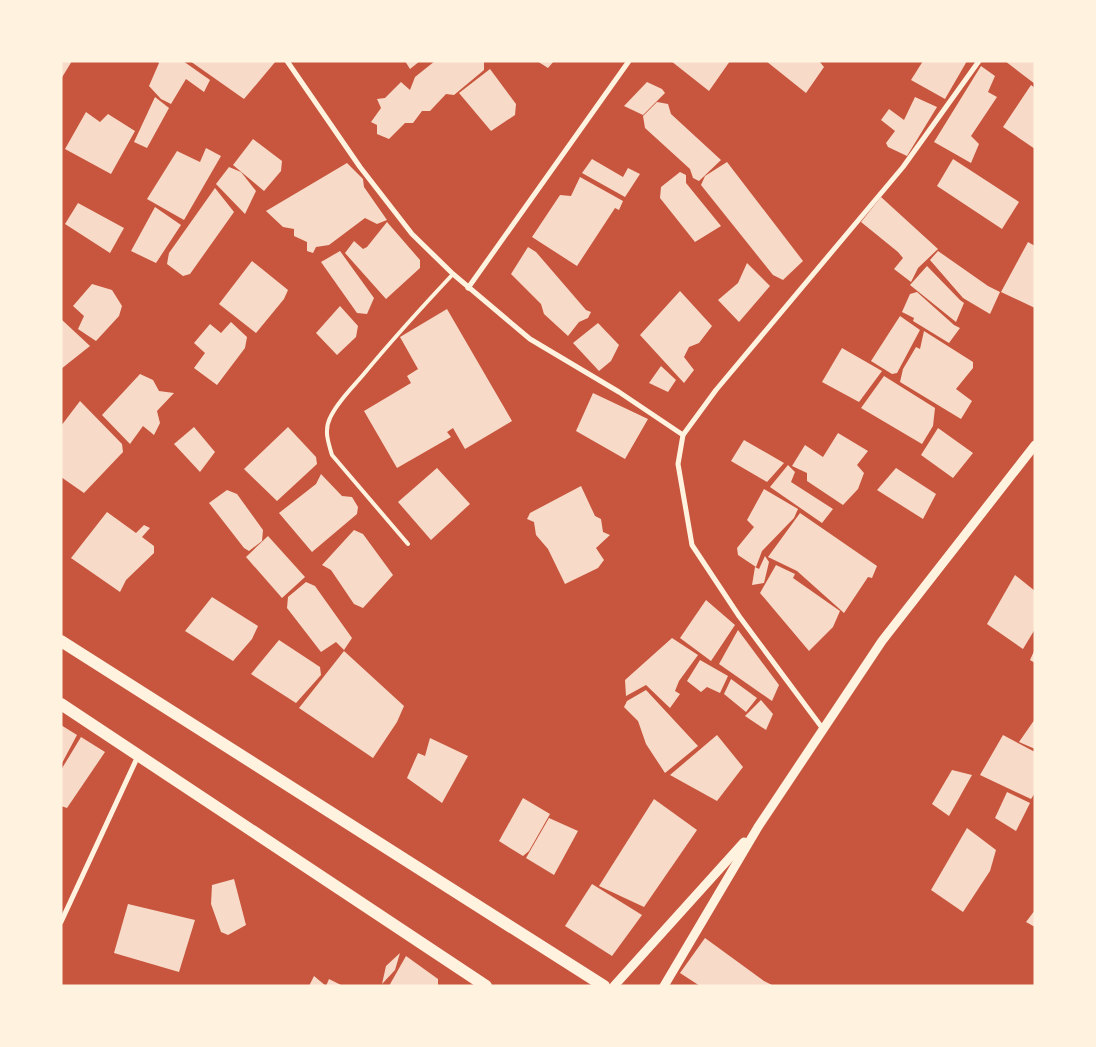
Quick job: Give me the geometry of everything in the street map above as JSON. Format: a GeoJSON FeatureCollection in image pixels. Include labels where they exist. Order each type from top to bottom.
{"type":"FeatureCollection","features":[{"type":"Feature","properties":{"kind":"main road"},"geometry":{"type":"LineString","coordinates":[[61,641],[604,986]]}},
{"type":"Feature","properties":{"kind":"main road"},"geometry":{"type":"LineString","coordinates":[[61,704],[486,986]]}},
{"type":"Feature","properties":{"kind":"street"},"geometry":{"type":"LineString","coordinates":[[287,61],[360,167],[412,234],[453,274],[530,339],[620,392],[683,435]]}},
{"type":"Feature","properties":{"kind":"street"},"geometry":{"type":"LineString","coordinates":[[468,288],[629,61]]}},
{"type":"Feature","properties":{"kind":"street"},"geometry":{"type":"LineString","coordinates":[[822,729],[739,616],[692,545],[678,464],[683,435],[716,390],[903,167],[979,61]]}},
{"type":"Feature","properties":{"kind":"street"},"geometry":{"type":"LineString","coordinates":[[664,986],[758,827],[882,641],[1035,445]]}},
{"type":"Feature","properties":{"kind":"street"},"geometry":{"type":"LineString","coordinates":[[61,922],[138,756]]}},
{"type":"Feature","properties":{"kind":"street"},"geometry":{"type":"LineString","coordinates":[[614,986],[758,827]]}},
{"type":"Feature","properties":{"kind":"lane"},"geometry":{"type":"LineString","coordinates":[[408,544],[332,455],[328,442],[327,428],[340,403],[409,321],[453,274]]}},
{"type":"Feature","properties":{"kind":"building"},"geometry":{"type":"Polygon","coordinates":[[[61,61],[72,61],[61,79],[61,61]]]}},
{"type":"Feature","properties":{"kind":"building"},"geometry":{"type":"Polygon","coordinates":[[[157,61],[183,61],[210,80],[204,92],[186,79],[171,104],[161,99],[149,86],[159,63],[157,61]]]}},
{"type":"Feature","properties":{"kind":"building"},"geometry":{"type":"Polygon","coordinates":[[[190,61],[276,61],[244,99],[190,61]]]}},
{"type":"Feature","properties":{"kind":"building"},"geometry":{"type":"Polygon","coordinates":[[[405,61],[420,61],[410,69],[405,61]]]}},
{"type":"Feature","properties":{"kind":"building"},"geometry":{"type":"Polygon","coordinates":[[[435,61],[484,61],[484,70],[454,95],[446,94],[430,111],[422,111],[413,123],[405,123],[389,139],[377,134],[377,125],[371,122],[381,108],[377,99],[385,98],[401,82],[410,90],[415,77],[435,61]]]}},
{"type":"Feature","properties":{"kind":"building"},"geometry":{"type":"Polygon","coordinates":[[[537,61],[554,61],[548,68],[537,61]]]}},
{"type":"Feature","properties":{"kind":"building"},"geometry":{"type":"Polygon","coordinates":[[[671,61],[730,61],[709,91],[671,61]]]}},
{"type":"Feature","properties":{"kind":"building"},"geometry":{"type":"Polygon","coordinates":[[[766,61],[819,61],[824,67],[806,93],[766,61]]]}},
{"type":"Feature","properties":{"kind":"building"},"geometry":{"type":"Polygon","coordinates":[[[923,61],[967,61],[945,99],[911,80],[923,61]]]}},
{"type":"Feature","properties":{"kind":"building"},"geometry":{"type":"Polygon","coordinates":[[[1005,61],[1035,61],[1035,84],[1005,61]]]}},
{"type":"Feature","properties":{"kind":"building"},"geometry":{"type":"Polygon","coordinates":[[[981,66],[995,76],[988,92],[997,97],[971,136],[979,144],[971,163],[934,142],[981,66]]]}},
{"type":"Feature","properties":{"kind":"building"},"geometry":{"type":"Polygon","coordinates":[[[490,69],[516,104],[515,115],[491,131],[459,93],[490,69]]]}},
{"type":"Feature","properties":{"kind":"building"},"geometry":{"type":"Polygon","coordinates":[[[647,82],[662,89],[665,93],[643,115],[624,106],[647,82]]]}},
{"type":"Feature","properties":{"kind":"building"},"geometry":{"type":"Polygon","coordinates":[[[1031,85],[1035,88],[1035,149],[1003,127],[1031,85]]]}},
{"type":"Feature","properties":{"kind":"building"},"geometry":{"type":"Polygon","coordinates":[[[155,97],[169,108],[147,148],[134,142],[155,97]]]}},
{"type":"Feature","properties":{"kind":"building"},"geometry":{"type":"Polygon","coordinates":[[[915,97],[937,107],[907,156],[888,147],[886,143],[895,131],[881,120],[889,109],[904,120],[915,97]]]}},
{"type":"Feature","properties":{"kind":"building"},"geometry":{"type":"Polygon","coordinates":[[[657,102],[668,104],[671,114],[721,160],[699,181],[693,178],[690,169],[645,128],[643,116],[657,102]]]}},
{"type":"Feature","properties":{"kind":"building"},"geometry":{"type":"Polygon","coordinates":[[[86,112],[100,122],[108,114],[135,131],[111,174],[65,149],[86,112]]]}},
{"type":"Feature","properties":{"kind":"building"},"geometry":{"type":"Polygon","coordinates":[[[253,139],[282,161],[281,171],[264,191],[233,165],[253,139]]]}},
{"type":"Feature","properties":{"kind":"building"},"geometry":{"type":"Polygon","coordinates":[[[206,148],[221,156],[184,220],[147,199],[177,151],[200,162],[206,148]]]}},
{"type":"Feature","properties":{"kind":"building"},"geometry":{"type":"Polygon","coordinates":[[[592,159],[623,177],[628,168],[640,174],[625,197],[582,173],[592,159]]]}},
{"type":"Feature","properties":{"kind":"building"},"geometry":{"type":"Polygon","coordinates":[[[953,159],[1019,202],[1002,229],[937,186],[953,159]]]}},
{"type":"Feature","properties":{"kind":"building"},"geometry":{"type":"Polygon","coordinates":[[[727,162],[803,261],[783,280],[773,275],[701,185],[705,176],[727,162]]]}},
{"type":"Feature","properties":{"kind":"building"},"geometry":{"type":"Polygon","coordinates":[[[347,163],[363,179],[364,187],[387,220],[377,224],[365,218],[329,245],[316,247],[313,253],[307,251],[307,242],[294,236],[294,229],[283,227],[266,211],[347,163]]]}},
{"type":"Feature","properties":{"kind":"building"},"geometry":{"type":"Polygon","coordinates":[[[229,167],[241,172],[256,191],[245,214],[216,184],[229,167]]]}},
{"type":"Feature","properties":{"kind":"building"},"geometry":{"type":"Polygon","coordinates":[[[680,172],[686,175],[686,183],[721,226],[695,242],[660,198],[661,187],[680,172]]]}},
{"type":"Feature","properties":{"kind":"building"},"geometry":{"type":"Polygon","coordinates":[[[580,177],[623,201],[619,210],[615,208],[577,266],[532,237],[560,195],[571,196],[580,177]]]}},
{"type":"Feature","properties":{"kind":"building"},"geometry":{"type":"Polygon","coordinates":[[[215,188],[234,212],[190,274],[183,276],[167,264],[169,253],[215,188]]]}},
{"type":"Feature","properties":{"kind":"building"},"geometry":{"type":"Polygon","coordinates":[[[881,197],[938,249],[918,268],[911,282],[894,269],[903,258],[898,252],[861,222],[881,197]]]}},
{"type":"Feature","properties":{"kind":"building"},"geometry":{"type":"Polygon","coordinates":[[[78,203],[124,228],[110,253],[65,224],[78,203]]]}},
{"type":"Feature","properties":{"kind":"building"},"geometry":{"type":"Polygon","coordinates":[[[155,207],[181,225],[156,263],[131,251],[155,207]]]}},
{"type":"Feature","properties":{"kind":"building"},"geometry":{"type":"Polygon","coordinates":[[[387,222],[420,260],[420,268],[386,299],[345,253],[354,241],[363,249],[367,247],[387,222]]]}},
{"type":"Feature","properties":{"kind":"building"},"geometry":{"type":"Polygon","coordinates":[[[1028,242],[1035,246],[1035,308],[1001,292],[1028,242]]]}},
{"type":"Feature","properties":{"kind":"building"},"geometry":{"type":"Polygon","coordinates":[[[528,247],[536,252],[586,310],[591,312],[588,318],[579,322],[568,336],[544,314],[541,304],[511,274],[528,247]]]}},
{"type":"Feature","properties":{"kind":"building"},"geometry":{"type":"Polygon","coordinates":[[[340,251],[374,298],[367,314],[357,313],[321,262],[340,251]]]}},
{"type":"Feature","properties":{"kind":"building"},"geometry":{"type":"Polygon","coordinates":[[[938,251],[988,286],[1000,292],[990,314],[963,298],[930,260],[938,251]]]}},
{"type":"Feature","properties":{"kind":"building"},"geometry":{"type":"Polygon","coordinates":[[[252,261],[288,290],[284,299],[256,333],[219,304],[252,261]]]}},
{"type":"Feature","properties":{"kind":"building"},"geometry":{"type":"Polygon","coordinates":[[[747,263],[770,286],[739,322],[718,300],[738,283],[747,263]]]}},
{"type":"Feature","properties":{"kind":"building"},"geometry":{"type":"Polygon","coordinates":[[[927,266],[964,303],[956,322],[910,285],[927,266]]]}},
{"type":"Feature","properties":{"kind":"building"},"geometry":{"type":"Polygon","coordinates":[[[92,284],[112,290],[122,306],[119,316],[96,341],[78,329],[84,316],[73,306],[92,284]]]}},
{"type":"Feature","properties":{"kind":"building"},"geometry":{"type":"Polygon","coordinates":[[[680,291],[712,326],[699,343],[689,347],[684,357],[694,370],[684,383],[640,335],[680,291]]]}},
{"type":"Feature","properties":{"kind":"building"},"geometry":{"type":"Polygon","coordinates":[[[917,292],[954,325],[960,328],[949,343],[913,321],[914,318],[902,312],[910,294],[917,292]]]}},
{"type":"Feature","properties":{"kind":"building"},"geometry":{"type":"Polygon","coordinates":[[[340,306],[358,326],[356,337],[337,355],[316,333],[340,306]]]}},
{"type":"Feature","properties":{"kind":"building"},"geometry":{"type":"Polygon","coordinates":[[[447,309],[512,421],[465,449],[453,428],[447,432],[451,437],[397,468],[364,411],[411,383],[407,376],[418,369],[400,337],[447,309]]]}},
{"type":"Feature","properties":{"kind":"building"},"geometry":{"type":"Polygon","coordinates":[[[900,316],[920,330],[897,373],[892,374],[871,361],[900,316]]]}},
{"type":"Feature","properties":{"kind":"building"},"geometry":{"type":"Polygon","coordinates":[[[61,319],[90,346],[61,369],[61,319]]]}},
{"type":"Feature","properties":{"kind":"building"},"geometry":{"type":"Polygon","coordinates":[[[231,322],[247,337],[245,348],[217,385],[194,368],[205,353],[194,343],[210,324],[221,333],[231,322]]]}},
{"type":"Feature","properties":{"kind":"building"},"geometry":{"type":"Polygon","coordinates":[[[598,323],[619,345],[611,361],[599,371],[573,343],[598,323]]]}},
{"type":"Feature","properties":{"kind":"building"},"geometry":{"type":"Polygon","coordinates":[[[924,331],[973,362],[973,368],[956,389],[972,401],[961,419],[900,382],[903,369],[916,347],[920,349],[924,331]]]}},
{"type":"Feature","properties":{"kind":"building"},"geometry":{"type":"Polygon","coordinates":[[[842,348],[882,371],[859,402],[822,382],[842,348]]]}},
{"type":"Feature","properties":{"kind":"building"},"geometry":{"type":"Polygon","coordinates":[[[661,366],[676,380],[668,392],[649,383],[661,366]]]}},
{"type":"Feature","properties":{"kind":"building"},"geometry":{"type":"Polygon","coordinates":[[[140,374],[153,380],[159,391],[174,393],[157,411],[160,423],[154,435],[143,426],[130,444],[102,415],[140,374]]]}},
{"type":"Feature","properties":{"kind":"building"},"geometry":{"type":"Polygon","coordinates":[[[884,376],[935,408],[933,426],[922,444],[861,408],[884,376]]]}},
{"type":"Feature","properties":{"kind":"building"},"geometry":{"type":"Polygon","coordinates":[[[593,393],[648,419],[625,459],[576,431],[593,393]]]}},
{"type":"Feature","properties":{"kind":"building"},"geometry":{"type":"Polygon","coordinates":[[[80,401],[122,444],[123,452],[84,493],[61,477],[61,426],[80,401]]]}},
{"type":"Feature","properties":{"kind":"building"},"geometry":{"type":"Polygon","coordinates":[[[194,427],[215,452],[200,472],[174,444],[194,427]]]}},
{"type":"Feature","properties":{"kind":"building"},"geometry":{"type":"Polygon","coordinates":[[[288,427],[316,457],[317,464],[277,501],[244,469],[288,427]]]}},
{"type":"Feature","properties":{"kind":"building"},"geometry":{"type":"Polygon","coordinates":[[[938,428],[973,453],[953,478],[921,455],[938,428]]]}},
{"type":"Feature","properties":{"kind":"building"},"geometry":{"type":"Polygon","coordinates":[[[838,433],[868,451],[857,465],[864,473],[858,489],[843,505],[807,481],[807,473],[792,466],[805,445],[823,457],[838,433]]]}},
{"type":"Feature","properties":{"kind":"building"},"geometry":{"type":"Polygon","coordinates":[[[744,440],[784,463],[767,482],[731,461],[744,440]]]}},
{"type":"Feature","properties":{"kind":"building"},"geometry":{"type":"Polygon","coordinates":[[[788,465],[795,472],[791,482],[833,509],[822,523],[770,487],[788,465]]]}},
{"type":"Feature","properties":{"kind":"building"},"geometry":{"type":"Polygon","coordinates":[[[437,468],[470,504],[431,540],[398,502],[437,468]]]}},
{"type":"Feature","properties":{"kind":"building"},"geometry":{"type":"Polygon","coordinates":[[[896,468],[936,494],[923,519],[877,490],[896,468]]]}},
{"type":"Feature","properties":{"kind":"building"},"geometry":{"type":"Polygon","coordinates":[[[321,474],[342,496],[352,497],[358,507],[357,514],[312,552],[279,513],[316,484],[321,474]]]}},
{"type":"Feature","properties":{"kind":"building"},"geometry":{"type":"Polygon","coordinates":[[[581,486],[595,516],[601,519],[603,532],[610,535],[596,548],[604,560],[598,568],[565,584],[548,549],[536,535],[534,522],[527,519],[530,513],[581,486]]]}},
{"type":"Feature","properties":{"kind":"building"},"geometry":{"type":"Polygon","coordinates":[[[764,489],[798,509],[794,518],[762,551],[756,567],[738,555],[737,548],[754,527],[747,520],[764,489]]]}},
{"type":"Feature","properties":{"kind":"building"},"geometry":{"type":"Polygon","coordinates":[[[227,490],[237,494],[263,530],[262,541],[249,551],[244,548],[209,503],[227,490]]]}},
{"type":"Feature","properties":{"kind":"building"},"geometry":{"type":"Polygon","coordinates":[[[107,512],[136,533],[144,525],[150,528],[142,537],[154,546],[154,553],[126,580],[120,592],[71,558],[107,512]]]}},
{"type":"Feature","properties":{"kind":"building"},"geometry":{"type":"Polygon","coordinates":[[[800,513],[877,566],[872,578],[868,577],[844,613],[797,571],[768,557],[800,513]]]}},
{"type":"Feature","properties":{"kind":"building"},"geometry":{"type":"Polygon","coordinates":[[[354,530],[363,534],[393,575],[363,608],[354,604],[331,570],[322,565],[354,530]]]}},
{"type":"Feature","properties":{"kind":"building"},"geometry":{"type":"Polygon","coordinates":[[[268,536],[305,577],[282,598],[246,557],[268,536]]]}},
{"type":"Feature","properties":{"kind":"building"},"geometry":{"type":"Polygon","coordinates":[[[765,556],[769,562],[764,583],[752,585],[755,567],[759,569],[765,556]]]}},
{"type":"Feature","properties":{"kind":"building"},"geometry":{"type":"Polygon","coordinates":[[[776,565],[795,574],[793,578],[840,611],[833,627],[809,651],[760,593],[776,565]]]}},
{"type":"Feature","properties":{"kind":"building"},"geometry":{"type":"Polygon","coordinates":[[[1015,575],[1035,591],[1035,629],[1023,649],[987,624],[1015,575]]]}},
{"type":"Feature","properties":{"kind":"building"},"geometry":{"type":"Polygon","coordinates":[[[306,582],[315,586],[352,638],[344,650],[336,642],[321,652],[287,608],[288,597],[306,582]]]}},
{"type":"Feature","properties":{"kind":"building"},"geometry":{"type":"Polygon","coordinates":[[[212,597],[258,626],[252,639],[233,661],[185,631],[212,597]]]}},
{"type":"Feature","properties":{"kind":"building"},"geometry":{"type":"Polygon","coordinates":[[[706,600],[735,625],[711,661],[680,638],[706,600]]]}},
{"type":"Feature","properties":{"kind":"building"},"geometry":{"type":"Polygon","coordinates":[[[738,630],[779,685],[772,701],[719,664],[738,630]]]}},
{"type":"Feature","properties":{"kind":"building"},"geometry":{"type":"Polygon","coordinates":[[[672,638],[698,655],[679,681],[675,691],[680,694],[670,708],[646,685],[626,696],[625,680],[672,638]]]}},
{"type":"Feature","properties":{"kind":"building"},"geometry":{"type":"Polygon","coordinates":[[[279,640],[320,667],[321,675],[296,703],[251,674],[279,640]]]}},
{"type":"Feature","properties":{"kind":"building"},"geometry":{"type":"Polygon","coordinates":[[[1035,649],[1035,663],[1030,660],[1035,649]]]}},
{"type":"Feature","properties":{"kind":"building"},"geometry":{"type":"Polygon","coordinates":[[[344,651],[404,706],[397,722],[373,758],[299,708],[344,651]]]}},
{"type":"Feature","properties":{"kind":"building"},"geometry":{"type":"Polygon","coordinates":[[[700,660],[728,676],[720,693],[707,687],[701,692],[687,681],[700,660]]]}},
{"type":"Feature","properties":{"kind":"building"},"geometry":{"type":"Polygon","coordinates":[[[731,679],[757,698],[746,712],[724,694],[731,679]]]}},
{"type":"Feature","properties":{"kind":"building"},"geometry":{"type":"Polygon","coordinates":[[[646,690],[698,746],[665,773],[646,744],[638,721],[624,707],[627,701],[646,690]]]}},
{"type":"Feature","properties":{"kind":"building"},"geometry":{"type":"Polygon","coordinates":[[[761,700],[773,714],[766,730],[745,716],[761,700]]]}},
{"type":"Feature","properties":{"kind":"building"},"geometry":{"type":"Polygon","coordinates":[[[1035,719],[1035,749],[1019,742],[1035,719]]]}},
{"type":"Feature","properties":{"kind":"building"},"geometry":{"type":"Polygon","coordinates":[[[61,725],[77,735],[61,765],[61,725]]]}},
{"type":"Feature","properties":{"kind":"building"},"geometry":{"type":"Polygon","coordinates":[[[717,735],[743,767],[717,801],[670,775],[717,735]]]}},
{"type":"Feature","properties":{"kind":"building"},"geometry":{"type":"Polygon","coordinates":[[[1003,735],[1035,752],[1035,793],[1031,799],[980,775],[1003,735]]]}},
{"type":"Feature","properties":{"kind":"building"},"geometry":{"type":"Polygon","coordinates":[[[81,737],[105,752],[67,808],[61,806],[61,770],[81,737]]]}},
{"type":"Feature","properties":{"kind":"building"},"geometry":{"type":"Polygon","coordinates":[[[430,738],[468,756],[442,803],[407,778],[418,753],[425,756],[430,738]]]}},
{"type":"Feature","properties":{"kind":"building"},"geometry":{"type":"Polygon","coordinates":[[[952,770],[972,775],[949,816],[932,804],[952,770]]]}},
{"type":"Feature","properties":{"kind":"building"},"geometry":{"type":"Polygon","coordinates":[[[1007,792],[1030,803],[1016,831],[995,818],[1007,792]]]}},
{"type":"Feature","properties":{"kind":"building"},"geometry":{"type":"Polygon","coordinates":[[[523,798],[550,814],[529,851],[523,856],[499,841],[523,798]]]}},
{"type":"Feature","properties":{"kind":"building"},"geometry":{"type":"Polygon","coordinates":[[[654,799],[697,830],[644,907],[599,886],[654,799]]]}},
{"type":"Feature","properties":{"kind":"building"},"geometry":{"type":"Polygon","coordinates":[[[549,818],[578,831],[554,875],[526,858],[549,818]]]}},
{"type":"Feature","properties":{"kind":"building"},"geometry":{"type":"Polygon","coordinates":[[[967,828],[996,850],[990,871],[963,912],[931,890],[967,828]]]}},
{"type":"Feature","properties":{"kind":"building"},"geometry":{"type":"Polygon","coordinates":[[[234,879],[246,925],[228,935],[221,932],[211,904],[212,885],[234,879]]]}},
{"type":"Feature","properties":{"kind":"building"},"geometry":{"type":"Polygon","coordinates":[[[592,884],[642,915],[612,956],[565,926],[592,884]]]}},
{"type":"Feature","properties":{"kind":"building"},"geometry":{"type":"Polygon","coordinates":[[[128,904],[195,920],[179,972],[114,953],[128,904]]]}},
{"type":"Feature","properties":{"kind":"building"},"geometry":{"type":"Polygon","coordinates":[[[1035,910],[1035,927],[1026,922],[1035,910]]]}},
{"type":"Feature","properties":{"kind":"building"},"geometry":{"type":"Polygon","coordinates":[[[705,938],[764,981],[774,986],[700,986],[680,973],[705,938]]]}},
{"type":"Feature","properties":{"kind":"building"},"geometry":{"type":"Polygon","coordinates":[[[400,953],[395,970],[382,984],[386,966],[400,953]]]}},
{"type":"Feature","properties":{"kind":"building"},"geometry":{"type":"Polygon","coordinates":[[[406,956],[438,979],[438,986],[389,986],[406,956]]]}},
{"type":"Feature","properties":{"kind":"building"},"geometry":{"type":"Polygon","coordinates":[[[314,976],[326,986],[309,986],[314,976]]]}},
{"type":"Feature","properties":{"kind":"building"},"geometry":{"type":"Polygon","coordinates":[[[329,979],[343,986],[326,986],[329,979]]]}}]}
